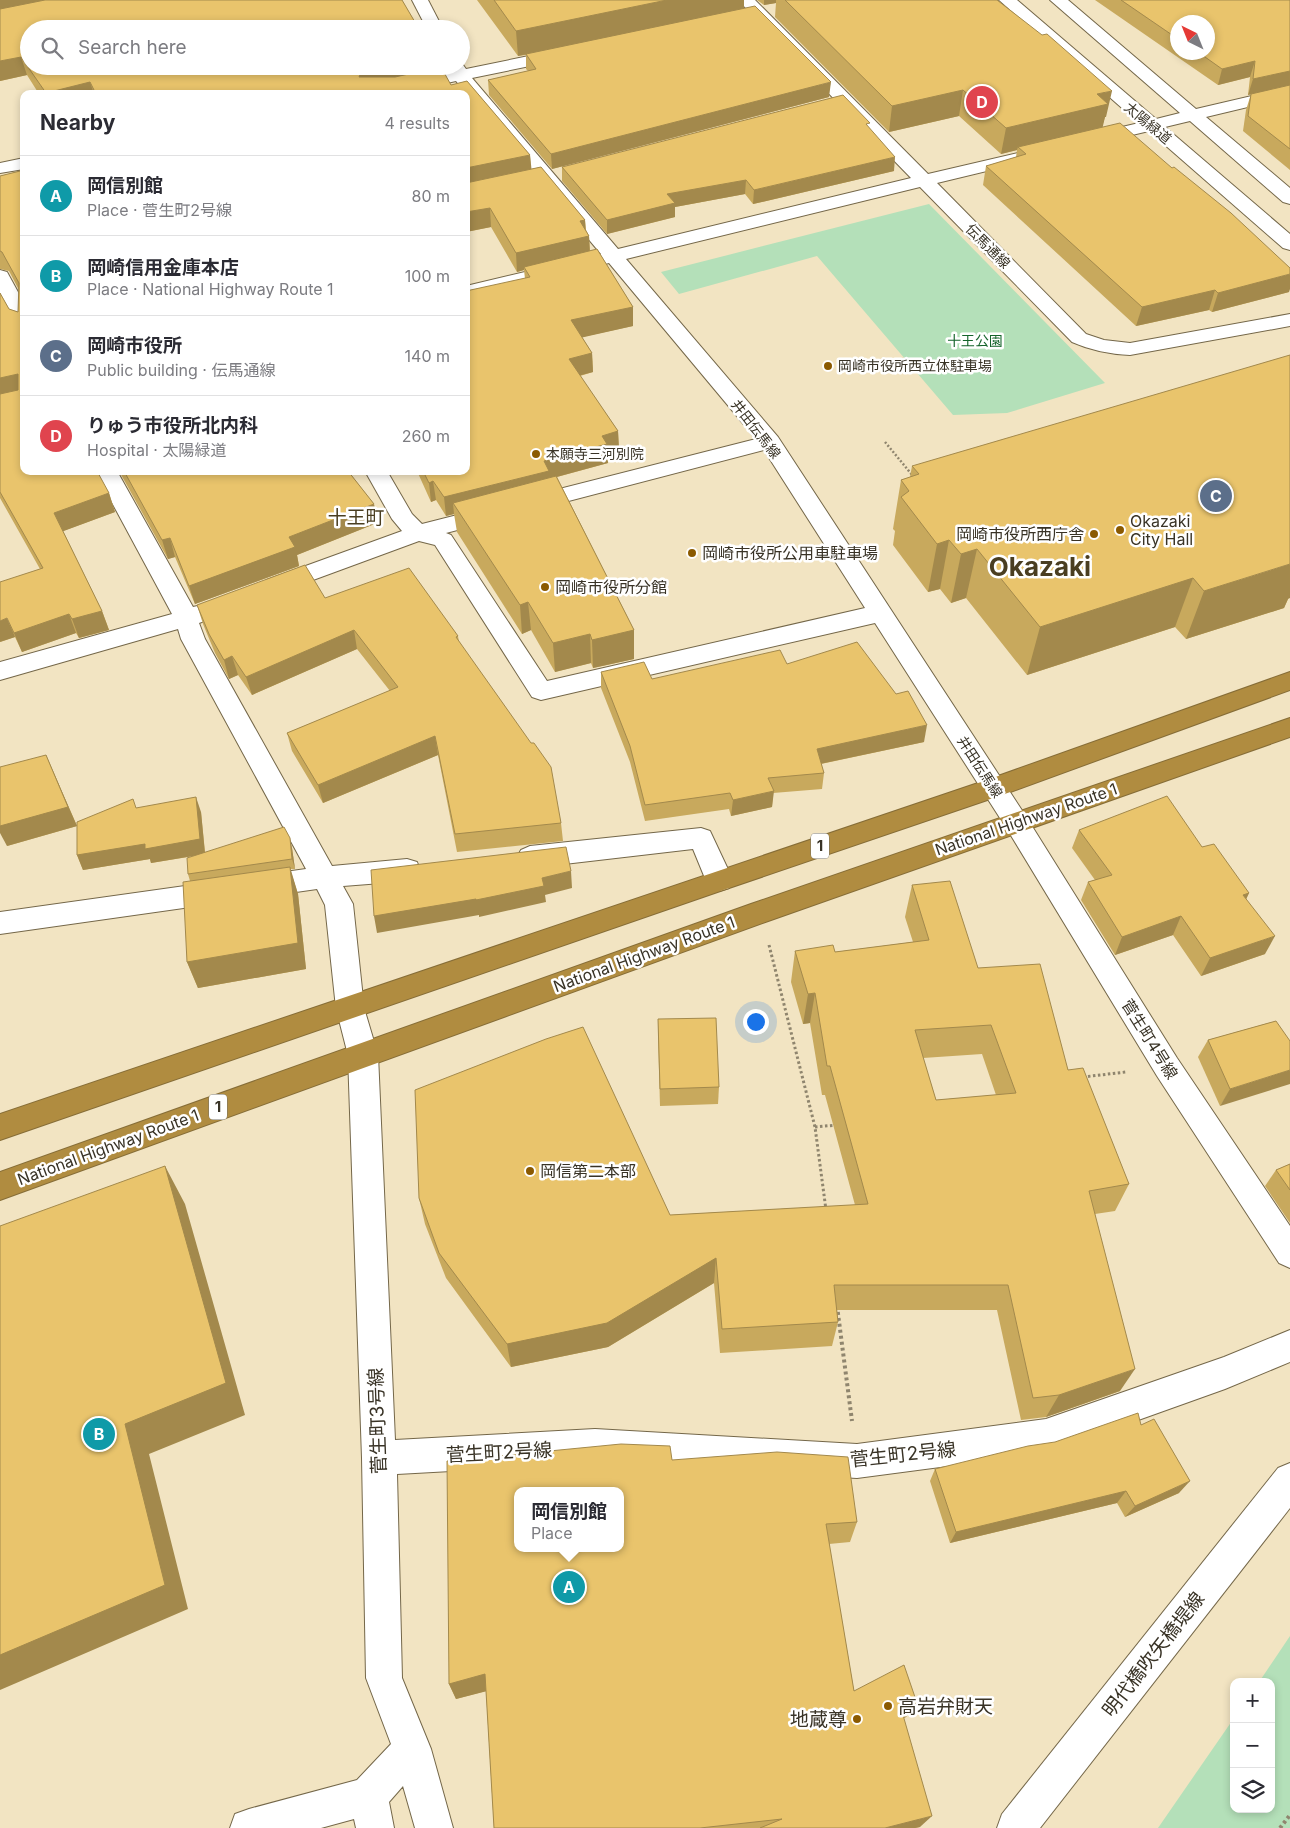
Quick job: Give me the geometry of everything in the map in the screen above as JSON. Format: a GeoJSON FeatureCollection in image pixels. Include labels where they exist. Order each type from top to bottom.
{"type":"FeatureCollection","features":[{"type":"Feature","properties":{"kind":"highway","name":"1"},"geometry":{"type":"LineString","coordinates":[[0,1127],[993,788],[1290,681]]}},
{"type":"Feature","properties":{"kind":"highway","name":"National Highway Route 1"},"geometry":{"type":"LineString","coordinates":[[0,1186],[760,912],[1290,727]]}},
{"type":"Feature","properties":{"kind":"street"},"geometry":{"type":"LineString","coordinates":[[420,0],[431,20]]}},
{"type":"Feature","properties":{"kind":"street","name":"伝馬通線"},"geometry":{"type":"LineString","coordinates":[[746,0],[1079,338],[1092,344],[1109,348],[1130,349],[1290,320]]}},
{"type":"Feature","properties":{"kind":"street","name":"太陽緑道"},"geometry":{"type":"LineString","coordinates":[[1007,0],[1290,244]]}},
{"type":"Feature","properties":{"kind":"street"},"geometry":{"type":"LineString","coordinates":[[1058,0],[1290,198]]}},
{"type":"Feature","properties":{"kind":"street"},"geometry":{"type":"LineString","coordinates":[[739,17],[776,10]]}},
{"type":"Feature","properties":{"kind":"street"},"geometry":{"type":"LineString","coordinates":[[470,69],[576,52]]}},
{"type":"Feature","properties":{"kind":"street"},"geometry":{"type":"LineString","coordinates":[[386,90],[443,75]]}},
{"type":"Feature","properties":{"kind":"street","name":"井田伝馬線"},"geometry":{"type":"LineString","coordinates":[[461,75],[770,442],[1016,822]]}},
{"type":"Feature","properties":{"kind":"street"},"geometry":{"type":"LineString","coordinates":[[1076,144],[1290,92]]}},
{"type":"Feature","properties":{"kind":"street"},"geometry":{"type":"LineString","coordinates":[[825,106],[844,101]]}},
{"type":"Feature","properties":{"kind":"street"},"geometry":{"type":"LineString","coordinates":[[470,291],[1047,151]]}},
{"type":"Feature","properties":{"kind":"street"},"geometry":{"type":"LineString","coordinates":[[0,168],[20,164]]}},
{"type":"Feature","properties":{"kind":"street"},"geometry":{"type":"LineString","coordinates":[[5,278],[20,314]]}},
{"type":"Feature","properties":{"kind":"street"},"geometry":{"type":"LineString","coordinates":[[260,591],[418,533],[770,442]]}},
{"type":"Feature","properties":{"kind":"street","name":"菅生町3号線"},"geometry":{"type":"LineString","coordinates":[[108,475],[181,606],[193,639],[325,876],[338,904],[350,1008],[363,1055],[379,1458],[384,1678],[412,1749],[434,1828]]}},
{"type":"Feature","properties":{"kind":"street"},"geometry":{"type":"LineString","coordinates":[[378,475],[403,519],[418,533],[443,540],[541,691],[880,613]]}},
{"type":"Feature","properties":{"kind":"street"},"geometry":{"type":"LineString","coordinates":[[0,671],[185,619],[222,605]]}},
{"type":"Feature","properties":{"kind":"street","name":"菅生町4号線"},"geometry":{"type":"LineString","coordinates":[[1016,822],[1167,1067],[1290,1253]]}},
{"type":"Feature","properties":{"kind":"street"},"geometry":{"type":"LineString","coordinates":[[507,859],[701,838],[720,880]]}},
{"type":"Feature","properties":{"kind":"street"},"geometry":{"type":"LineString","coordinates":[[0,923],[325,876],[430,867]]}},
{"type":"Feature","properties":{"kind":"street","name":"菅生町2号線"},"geometry":{"type":"LineString","coordinates":[[379,1458],[595,1446],[857,1461],[1046,1436],[1225,1373],[1290,1346]]}},
{"type":"Feature","properties":{"kind":"street","name":"明代橋吹矢橋堤線"},"geometry":{"type":"LineString","coordinates":[[1016,1828],[1290,1480]]}},
{"type":"Feature","properties":{"kind":"street"},"geometry":{"type":"LineString","coordinates":[[249,1828],[372,1812],[412,1749]]}},
{"type":"Feature","properties":{"kind":"path"},"geometry":{"type":"LineString","coordinates":[[886,442],[913,476]]}},
{"type":"Feature","properties":{"kind":"path"},"geometry":{"type":"LineString","coordinates":[[760,912],[815,1127],[826,1216]]}},
{"type":"Feature","properties":{"kind":"path"},"geometry":{"type":"LineString","coordinates":[[1082,1077],[1167,1067]]}},
{"type":"Feature","properties":{"kind":"path"},"geometry":{"type":"LineString","coordinates":[[815,1127],[845,1124]]}},
{"type":"Feature","properties":{"kind":"path"},"geometry":{"type":"LineString","coordinates":[[837,1304],[857,1461]]}},
{"type":"Feature","properties":{"kind":"path"},"geometry":{"type":"LineString","coordinates":[[1280,1828],[1290,1815]]}},
{"type":"Feature","properties":{"kind":"green space","name":"十王公園"},"geometry":{"type":"Polygon","coordinates":[[[929,204],[1105,383],[1007,413],[953,415],[817,256],[679,294],[661,272],[929,204]]]}},
{"type":"Feature","properties":{"kind":"green space"},"geometry":{"type":"Polygon","coordinates":[[[1290,1636],[1290,1828],[1158,1828],[1230,1724],[1230,1813],[1275,1813],[1275,1678],[1262,1678],[1290,1636]]]}},
{"type":"Feature","properties":{"kind":"building"},"geometry":{"type":"Polygon","coordinates":[[[45,0],[402,0],[414,20],[20,20],[20,57],[0,61],[0,9],[45,0]]]}},
{"type":"Feature","properties":{"kind":"building"},"geometry":{"type":"Polygon","coordinates":[[[494,0],[667,0],[516,31],[494,0]]]}},
{"type":"Feature","properties":{"kind":"building"},"geometry":{"type":"Polygon","coordinates":[[[785,0],[997,0],[1042,35],[1047,34],[1112,91],[1097,94],[1108,104],[1006,128],[963,90],[892,106],[785,0]]]}},
{"type":"Feature","properties":{"kind":"building"},"geometry":{"type":"Polygon","coordinates":[[[1121,0],[1290,0],[1290,71],[1253,79],[1255,61],[1222,69],[1209,60],[1215,60],[1215,15],[1170,15],[1170,34],[1121,0]]]}},
{"type":"Feature","properties":{"kind":"building"},"geometry":{"type":"Polygon","coordinates":[[[755,6],[831,82],[551,154],[488,80],[536,69],[526,54],[755,6]]]}},
{"type":"Feature","properties":{"kind":"building"},"geometry":{"type":"Polygon","coordinates":[[[34,75],[360,75],[359,77],[395,77],[404,75],[445,75],[451,85],[467,81],[530,155],[470,167],[470,90],[94,90],[90,82],[58,90],[44,90],[34,75]]]}},
{"type":"Feature","properties":{"kind":"building"},"geometry":{"type":"Polygon","coordinates":[[[1290,85],[1290,149],[1248,116],[1251,94],[1290,85]]]}},
{"type":"Feature","properties":{"kind":"building"},"geometry":{"type":"Polygon","coordinates":[[[843,95],[870,123],[866,124],[895,157],[754,190],[746,180],[667,194],[675,203],[607,220],[562,167],[843,95]]]}},
{"type":"Feature","properties":{"kind":"building"},"geometry":{"type":"Polygon","coordinates":[[[1120,123],[1172,168],[1174,167],[1231,213],[1290,268],[1290,274],[1218,293],[1215,290],[1142,307],[986,166],[1026,154],[1018,147],[1120,123]]]}},
{"type":"Feature","properties":{"kind":"building"},"geometry":{"type":"Polygon","coordinates":[[[541,167],[585,220],[580,221],[589,236],[516,253],[490,208],[470,211],[470,182],[541,167]]]}},
{"type":"Feature","properties":{"kind":"building"},"geometry":{"type":"Polygon","coordinates":[[[20,171],[20,475],[99,475],[109,493],[54,513],[102,611],[72,619],[69,614],[14,633],[7,618],[0,621],[0,582],[43,568],[0,492],[0,394],[18,390],[18,374],[0,378],[0,293],[9,309],[18,312],[19,283],[0,251],[0,176],[20,171]]]}},
{"type":"Feature","properties":{"kind":"building"},"geometry":{"type":"Polygon","coordinates":[[[597,249],[633,307],[571,320],[592,353],[569,359],[618,431],[602,436],[607,444],[544,461],[549,471],[444,497],[433,481],[429,483],[425,475],[470,475],[470,290],[530,277],[524,267],[597,249]]]}},
{"type":"Feature","properties":{"kind":"building","name":"岡崎市役所西庁舎"},"geometry":{"type":"Polygon","coordinates":[[[1290,355],[1290,564],[1204,591],[1193,578],[1040,627],[977,549],[961,554],[949,540],[937,544],[901,497],[909,491],[901,480],[919,474],[912,466],[1290,355]]]}},
{"type":"Feature","properties":{"kind":"building"},"geometry":{"type":"Polygon","coordinates":[[[126,475],[351,475],[374,504],[289,537],[295,547],[189,586],[170,538],[162,540],[126,475]]]}},
{"type":"Feature","properties":{"kind":"building"},"geometry":{"type":"Polygon","coordinates":[[[556,476],[634,630],[592,640],[590,634],[553,643],[528,602],[520,605],[453,503],[556,476]]]}},
{"type":"Feature","properties":{"kind":"building"},"geometry":{"type":"Polygon","coordinates":[[[305,565],[325,598],[409,568],[531,743],[534,743],[551,767],[561,823],[455,834],[435,736],[318,785],[287,733],[398,687],[354,630],[246,677],[232,656],[224,660],[209,634],[197,605],[305,565]]]}},
{"type":"Feature","properties":{"kind":"building"},"geometry":{"type":"Polygon","coordinates":[[[857,642],[896,694],[908,691],[927,725],[817,749],[824,773],[768,778],[774,791],[733,800],[730,793],[645,805],[630,746],[601,672],[644,662],[652,679],[780,650],[787,664],[857,642]]]}},
{"type":"Feature","properties":{"kind":"building"},"geometry":{"type":"Polygon","coordinates":[[[46,755],[68,807],[0,826],[0,767],[46,755]]]}},
{"type":"Feature","properties":{"kind":"building"},"geometry":{"type":"Polygon","coordinates":[[[1167,796],[1202,847],[1214,844],[1249,893],[1243,895],[1275,936],[1210,958],[1181,916],[1122,937],[1088,882],[1112,875],[1079,830],[1167,796]]]}},
{"type":"Feature","properties":{"kind":"building"},"geometry":{"type":"Polygon","coordinates":[[[196,797],[200,839],[145,849],[145,844],[77,855],[77,822],[133,799],[136,808],[196,797]]]}},
{"type":"Feature","properties":{"kind":"building"},"geometry":{"type":"Polygon","coordinates":[[[284,827],[290,838],[292,859],[188,874],[187,858],[284,827]]]}},
{"type":"Feature","properties":{"kind":"building"},"geometry":{"type":"Polygon","coordinates":[[[566,847],[571,871],[542,878],[544,886],[476,900],[374,916],[371,870],[566,847]]]}},
{"type":"Feature","properties":{"kind":"building"},"geometry":{"type":"Polygon","coordinates":[[[290,867],[298,943],[187,962],[183,882],[290,867]]]}},
{"type":"Feature","properties":{"kind":"building"},"geometry":{"type":"Polygon","coordinates":[[[950,881],[978,968],[1040,964],[1068,1070],[1083,1068],[1129,1184],[1089,1191],[1135,1369],[1059,1395],[1033,1398],[1008,1285],[834,1285],[838,1322],[722,1329],[716,1258],[607,1323],[507,1344],[439,1253],[419,1198],[415,1090],[546,1039],[583,1027],[670,1215],[868,1204],[830,1066],[827,1066],[815,993],[808,994],[795,951],[833,945],[835,952],[929,940],[912,885],[950,881]],[[991,1025],[915,1030],[936,1100],[1016,1093],[991,1025]]]}},
{"type":"Feature","properties":{"kind":"building"},"geometry":{"type":"Polygon","coordinates":[[[716,1018],[719,1087],[660,1089],[658,1019],[716,1018]]]}},
{"type":"Feature","properties":{"kind":"building"},"geometry":{"type":"Polygon","coordinates":[[[1276,1021],[1290,1041],[1290,1070],[1230,1089],[1208,1040],[1276,1021]]]}},
{"type":"Feature","properties":{"kind":"building"},"geometry":{"type":"Polygon","coordinates":[[[1290,1164],[1290,1190],[1276,1170],[1290,1164]]]}},
{"type":"Feature","properties":{"kind":"building"},"geometry":{"type":"Polygon","coordinates":[[[165,1166],[226,1383],[125,1424],[165,1585],[0,1655],[0,1226],[165,1166]]]}},
{"type":"Feature","properties":{"kind":"building"},"geometry":{"type":"Polygon","coordinates":[[[1138,1413],[1141,1425],[1154,1419],[1190,1481],[1135,1506],[1126,1491],[956,1532],[935,1469],[1028,1446],[1055,1442],[1138,1413]]]}},
{"type":"Feature","properties":{"kind":"building"},"geometry":{"type":"Polygon","coordinates":[[[621,1444],[670,1446],[672,1460],[777,1452],[848,1457],[857,1522],[826,1524],[854,1691],[904,1665],[917,1703],[901,1708],[932,1816],[885,1828],[760,1828],[782,1819],[700,1828],[494,1828],[485,1674],[449,1684],[447,1461],[621,1444]]]}},
{"type":"Feature","properties":{"kind":"place","name":"りゅう市役所北内科"},"geometry":{"type":"Point","coordinates":[982,102]}},
{"type":"Feature","properties":{"kind":"place","name":"岡崎市役所西立体駐車場"},"geometry":{"type":"Point","coordinates":[828,366]}},
{"type":"Feature","properties":{"kind":"place","name":"本願寺三河別院"},"geometry":{"type":"Point","coordinates":[536,454]}},
{"type":"Feature","properties":{"kind":"place","name":"岡崎市役所"},"geometry":{"type":"Point","coordinates":[1216,496]}},
{"type":"Feature","properties":{"kind":"place","name":"Okazaki City Hall"},"geometry":{"type":"Point","coordinates":[1120,530]}},
{"type":"Feature","properties":{"kind":"place","name":"岡崎市役所西庁舎"},"geometry":{"type":"Point","coordinates":[1094,534]}},
{"type":"Feature","properties":{"kind":"place","name":"岡崎市役所公用車駐車場"},"geometry":{"type":"Point","coordinates":[692,553]}},
{"type":"Feature","properties":{"kind":"place","name":"岡崎市役所分館"},"geometry":{"type":"Point","coordinates":[545,587]}},
{"type":"Feature","properties":{"kind":"place","name":"岡信第二本部"},"geometry":{"type":"Point","coordinates":[530,1171]}},
{"type":"Feature","properties":{"kind":"place","name":"岡崎信用金庫本店"},"geometry":{"type":"Point","coordinates":[99,1434]}},
{"type":"Feature","properties":{"kind":"place","name":"岡信別館"},"geometry":{"type":"Point","coordinates":[569,1587]}},
{"type":"Feature","properties":{"kind":"place","name":"高岩弁財天"},"geometry":{"type":"Point","coordinates":[888,1706]}},
{"type":"Feature","properties":{"kind":"place","name":"地蔵尊"},"geometry":{"type":"Point","coordinates":[857,1719]}},
{"type":"Feature","properties":{"kind":"district","name":"十王町"},"geometry":{"type":"Point","coordinates":[356,517]}},
{"type":"Feature","properties":{"kind":"district","name":"Okazaki"},"geometry":{"type":"Point","coordinates":[1040,567]}}]}
